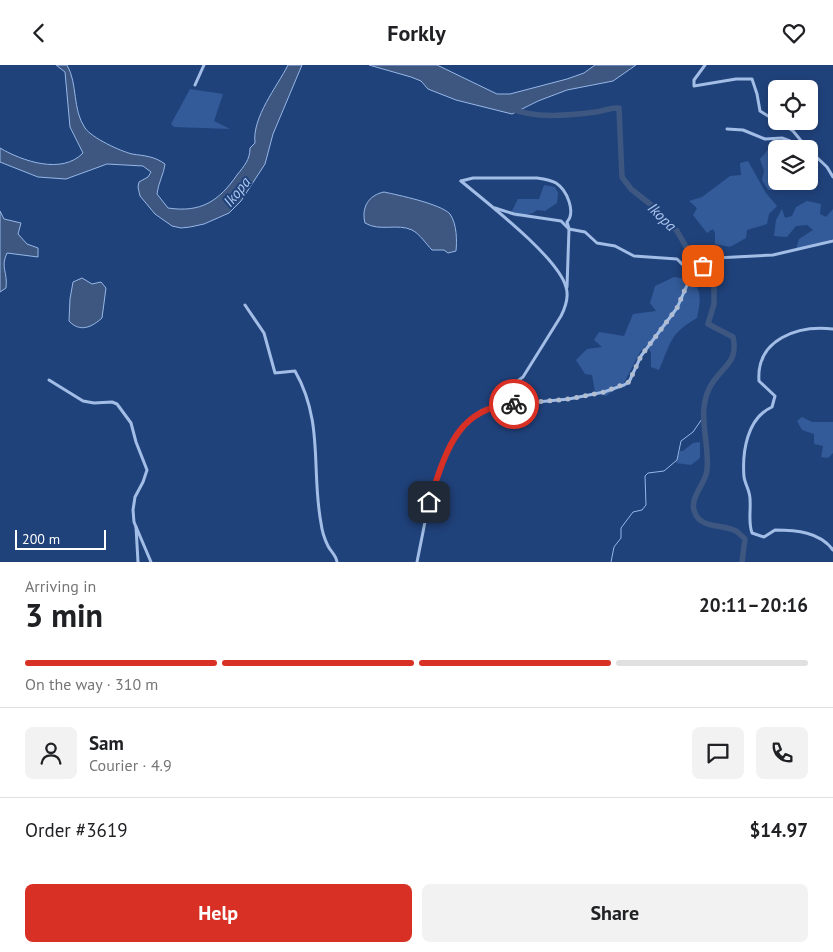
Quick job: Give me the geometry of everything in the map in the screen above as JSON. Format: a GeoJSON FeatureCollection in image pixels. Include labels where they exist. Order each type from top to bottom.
{"type":"FeatureCollection","features":[{"type":"Feature","properties":{"kind":"street"},"geometry":{"type":"LineString","coordinates":[[195,85],[204,65]]}},
{"type":"Feature","properties":{"kind":"street"},"geometry":{"type":"LineString","coordinates":[[705,65],[694,79],[694,86],[736,79],[752,79],[758,94],[760,111],[768,116]]}},
{"type":"Feature","properties":{"kind":"street"},"geometry":{"type":"LineString","coordinates":[[727,129],[743,130],[765,139],[782,138],[787,140]]}},
{"type":"Feature","properties":{"kind":"street"},"geometry":{"type":"LineString","coordinates":[[791,130],[800,140]]}},
{"type":"Feature","properties":{"kind":"street"},"geometry":{"type":"LineString","coordinates":[[819,159],[833,177]]}},
{"type":"Feature","properties":{"kind":"street"},"geometry":{"type":"LineString","coordinates":[[506,405],[512,399],[510,391],[512,385],[523,377],[561,317],[565,307],[569,229],[567,222],[571,217],[572,210],[558,184],[548,179],[485,178],[461,181],[494,208],[551,262],[566,287]]}},
{"type":"Feature","properties":{"kind":"street"},"geometry":{"type":"LineString","coordinates":[[494,208],[561,221],[569,229],[585,232],[597,243],[615,246],[634,256],[677,259],[692,273]]}},
{"type":"Feature","properties":{"kind":"street"},"geometry":{"type":"LineString","coordinates":[[417,562],[429,502],[448,447],[466,423],[481,411],[506,405],[569,399],[604,392],[629,382],[641,356],[677,308],[692,273],[716,258],[773,255],[833,241]]}},
{"type":"Feature","properties":{"kind":"street"},"geometry":{"type":"LineString","coordinates":[[245,305],[264,333],[274,373],[294,371],[302,385],[315,431],[320,521],[324,537],[337,562]]}},
{"type":"Feature","properties":{"kind":"street"},"geometry":{"type":"LineString","coordinates":[[833,329],[822,327],[785,334],[770,347],[761,360],[759,381],[775,396],[772,407],[762,411],[754,419],[752,430],[744,444],[744,479],[750,497],[752,533],[764,537],[775,530],[805,533],[820,537],[833,550]]}},
{"type":"Feature","properties":{"kind":"street"},"geometry":{"type":"LineString","coordinates":[[49,379],[83,401],[94,403],[112,402],[117,404],[132,423],[136,442],[147,470],[135,497],[133,510],[138,562]]}},
{"type":"Feature","properties":{"kind":"street"},"geometry":{"type":"LineString","coordinates":[[134,522],[150,562]]}},
{"type":"Feature","properties":{"kind":"shaded area"},"geometry":{"type":"Polygon","coordinates":[[[190,89],[223,94],[214,121],[230,129],[174,127],[171,124],[190,89]]]}},
{"type":"Feature","properties":{"kind":"shaded area"},"geometry":{"type":"Polygon","coordinates":[[[768,150],[768,190],[762,180],[764,171],[760,159],[768,150]]]}},
{"type":"Feature","properties":{"kind":"shaded area"},"geometry":{"type":"Polygon","coordinates":[[[748,161],[766,193],[777,206],[769,214],[767,224],[747,230],[746,238],[730,247],[715,244],[713,229],[707,233],[693,215],[697,208],[689,201],[702,197],[730,176],[741,175],[740,163],[748,161]]]}},
{"type":"Feature","properties":{"kind":"shaded area"},"geometry":{"type":"Polygon","coordinates":[[[544,185],[555,187],[558,193],[557,203],[545,211],[537,210],[533,213],[517,217],[511,213],[518,199],[539,199],[544,185]]]}},
{"type":"Feature","properties":{"kind":"shaded area"},"geometry":{"type":"Polygon","coordinates":[[[807,201],[821,204],[820,214],[826,217],[833,209],[833,239],[796,249],[799,239],[813,230],[807,225],[796,226],[787,237],[774,236],[776,220],[782,209],[785,218],[792,216],[796,207],[807,201]]]}},
{"type":"Feature","properties":{"kind":"shaded area"},"geometry":{"type":"Polygon","coordinates":[[[674,277],[691,281],[698,290],[700,302],[697,318],[676,334],[659,370],[651,367],[651,353],[647,345],[640,352],[624,383],[606,396],[595,392],[592,375],[585,374],[576,360],[587,349],[602,347],[594,340],[599,332],[624,336],[633,314],[656,311],[650,303],[655,286],[674,277]]]}},
{"type":"Feature","properties":{"kind":"shaded area"},"geometry":{"type":"Polygon","coordinates":[[[802,417],[812,422],[833,422],[833,453],[828,458],[821,457],[823,446],[814,444],[814,434],[802,430],[797,421],[802,417]]]}},
{"type":"Feature","properties":{"kind":"shaded area"},"geometry":{"type":"Polygon","coordinates":[[[700,442],[700,458],[691,465],[676,463],[680,451],[683,451],[693,443],[700,442]]]}},
{"type":"Feature","properties":{"kind":"water"},"geometry":{"type":"Polygon","coordinates":[[[56,65],[67,65],[73,80],[78,113],[85,128],[100,140],[114,147],[132,154],[153,158],[165,164],[157,194],[168,208],[190,209],[200,207],[216,198],[244,166],[248,159],[250,148],[255,143],[257,123],[266,103],[288,65],[302,65],[273,134],[265,164],[241,201],[229,213],[204,224],[181,228],[172,226],[155,214],[140,196],[139,182],[148,177],[151,172],[143,166],[107,164],[66,179],[38,177],[0,162],[0,148],[30,161],[53,165],[74,160],[83,153],[70,127],[65,72],[56,65]]]}},
{"type":"Feature","properties":{"kind":"water"},"geometry":{"type":"Polygon","coordinates":[[[369,65],[437,65],[497,94],[510,94],[567,79],[584,73],[595,65],[636,65],[613,81],[567,90],[538,101],[512,114],[456,100],[428,89],[421,81],[369,65]]]}},
{"type":"Feature","properties":{"kind":"water"},"geometry":{"type":"Polygon","coordinates":[[[384,192],[429,203],[450,214],[455,227],[456,251],[448,253],[444,250],[432,250],[418,234],[406,228],[377,227],[365,223],[364,212],[367,203],[374,196],[384,192]]]}},
{"type":"Feature","properties":{"kind":"water"},"geometry":{"type":"Polygon","coordinates":[[[0,211],[4,219],[21,223],[18,234],[27,244],[38,248],[38,257],[7,253],[4,262],[6,288],[0,292],[0,211]]]}},
{"type":"Feature","properties":{"kind":"water"},"geometry":{"type":"Polygon","coordinates":[[[82,278],[92,284],[101,282],[106,288],[102,318],[90,326],[82,328],[73,325],[69,321],[73,282],[82,278]]]}},
{"type":"Feature","properties":{"kind":"waterway","name":"Ikopa"},"geometry":{"type":"LineString","coordinates":[[512,109],[531,114],[565,115],[619,108],[622,177],[631,189],[655,208],[677,231],[700,271],[710,278],[714,285],[714,304],[708,324],[733,337],[734,346],[731,359],[714,380],[706,397],[704,418],[707,470],[704,481],[695,496],[693,507],[702,522],[731,529],[745,539],[742,562]]}},
{"type":"Feature","properties":{"kind":"waterway"},"geometry":{"type":"LineString","coordinates":[[611,562],[614,547],[621,538],[621,528],[633,512],[642,510],[646,505],[645,476],[648,473],[664,471],[677,460],[681,441],[693,432],[704,416]]}},
{"type":"Feature","properties":{"kind":"way so far"},"geometry":{"type":"LineString","coordinates":[[514,404],[569,399],[604,392],[629,382],[636,363],[681,302],[692,273],[703,266]]}},
{"type":"Feature","properties":{"kind":"route"},"geometry":{"type":"LineString","coordinates":[[429,502],[448,447],[466,423],[481,411],[514,404]]}}]}
